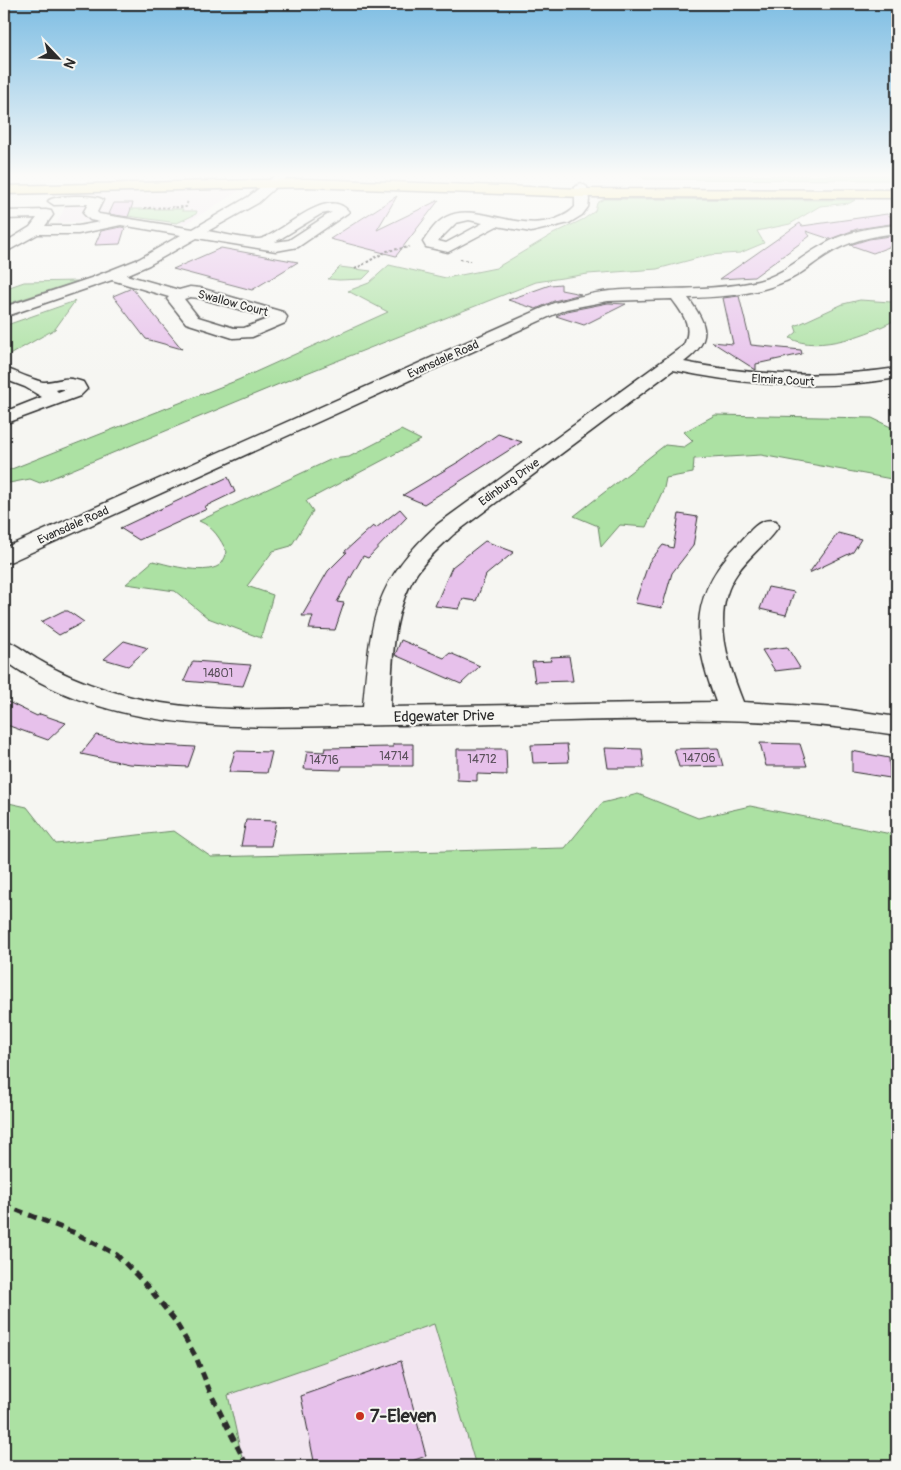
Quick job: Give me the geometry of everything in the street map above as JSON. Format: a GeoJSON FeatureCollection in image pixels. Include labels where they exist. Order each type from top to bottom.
{"type":"FeatureCollection","features":[{"type":"Feature","properties":{"kind":"street"},"geometry":{"type":"LineString","coordinates":[[4,312],[111,276],[144,262],[177,244]]}},
{"type":"Feature","properties":{"kind":"street"},"geometry":{"type":"LineString","coordinates":[[262,244],[276,247],[294,244]]}},
{"type":"Feature","properties":{"kind":"street","name":"Evansdale Road"},"geometry":{"type":"LineString","coordinates":[[4,556],[560,306],[603,297],[739,289],[770,282],[792,273],[823,250],[837,244]]}},
{"type":"Feature","properties":{"kind":"street","name":"Swallow Court"},"geometry":{"type":"LineString","coordinates":[[111,276],[178,295],[190,292],[200,293],[276,315],[279,317],[279,320],[246,333],[233,333],[192,320],[175,299],[178,295]]}},
{"type":"Feature","properties":{"kind":"street","name":"Edinburg Drive"},"geometry":{"type":"LineString","coordinates":[[376,716],[384,624],[390,600],[397,585],[416,557],[446,529],[690,349],[698,333],[697,325],[677,294]]}},
{"type":"Feature","properties":{"kind":"street","name":"Elmira Court"},"geometry":{"type":"LineString","coordinates":[[669,364],[728,376],[792,381],[850,380],[897,374]]}},
{"type":"Feature","properties":{"kind":"street"},"geometry":{"type":"LineString","coordinates":[[4,373],[49,394],[4,418]]}},
{"type":"Feature","properties":{"kind":"street"},"geometry":{"type":"LineString","coordinates":[[733,710],[720,678],[713,648],[711,620],[714,600],[722,578],[768,526]]}},
{"type":"Feature","properties":{"kind":"street","name":"Edgewater Drive"},"geometry":{"type":"LineString","coordinates":[[4,648],[41,673],[67,685],[111,700],[153,711],[211,717],[733,710],[782,711],[834,716],[897,726]]}},
{"type":"Feature","properties":{"kind":"path"},"geometry":{"type":"LineString","coordinates":[[355,269],[372,256],[400,247],[410,247]]}},
{"type":"Feature","properties":{"kind":"path"},"geometry":{"type":"LineString","coordinates":[[4,1205],[75,1233],[116,1255],[149,1288],[175,1321],[196,1357],[211,1394],[247,1466]]}},
{"type":"Feature","properties":{"kind":"shaded area"},"geometry":{"type":"Polygon","coordinates":[[[434,1324],[476,1466],[244,1466],[227,1395],[434,1324]]]}},
{"type":"Feature","properties":{"kind":"green space"},"geometry":{"type":"Polygon","coordinates":[[[537,244],[763,244],[740,253],[709,255],[657,269],[588,274],[536,282],[284,382],[40,483],[30,479],[4,484],[4,472],[238,380],[388,312],[348,291],[369,283],[389,265],[446,278],[496,268],[537,244]]]}},
{"type":"Feature","properties":{"kind":"green space"},"geometry":{"type":"Polygon","coordinates":[[[340,267],[371,271],[363,279],[328,279],[340,267]]]}},
{"type":"Feature","properties":{"kind":"green space"},"geometry":{"type":"Polygon","coordinates":[[[78,281],[4,305],[4,289],[24,282],[78,281]]]}},
{"type":"Feature","properties":{"kind":"green space"},"geometry":{"type":"Polygon","coordinates":[[[860,300],[891,302],[897,300],[897,319],[874,330],[829,343],[815,344],[790,338],[797,332],[795,326],[843,304],[860,300]]]}},
{"type":"Feature","properties":{"kind":"green space"},"geometry":{"type":"Polygon","coordinates":[[[75,301],[55,329],[4,358],[4,326],[75,301]]]}},
{"type":"Feature","properties":{"kind":"green space"},"geometry":{"type":"Polygon","coordinates":[[[715,415],[872,418],[897,430],[897,480],[761,455],[694,459],[693,473],[666,478],[664,488],[646,527],[620,525],[601,547],[598,526],[574,516],[665,445],[684,447],[693,441],[684,432],[715,415]]]}},
{"type":"Feature","properties":{"kind":"green space"},"geometry":{"type":"Polygon","coordinates":[[[401,430],[421,440],[306,501],[313,511],[291,546],[273,551],[247,586],[273,595],[261,638],[208,618],[175,591],[126,584],[153,561],[199,570],[216,567],[222,563],[227,552],[213,530],[199,521],[332,459],[349,457],[401,430]]]}},
{"type":"Feature","properties":{"kind":"green space"},"geometry":{"type":"Polygon","coordinates":[[[638,794],[698,818],[750,806],[891,834],[897,840],[897,1466],[476,1466],[434,1324],[228,1395],[244,1466],[4,1466],[4,802],[27,807],[56,844],[174,831],[211,857],[565,848],[602,803],[638,794]]]}},
{"type":"Feature","properties":{"kind":"building"},"geometry":{"type":"Polygon","coordinates":[[[96,244],[120,244],[120,244],[95,245],[96,244]]]}},
{"type":"Feature","properties":{"kind":"building"},"geometry":{"type":"Polygon","coordinates":[[[348,244],[406,244],[396,256],[348,244]]]}},
{"type":"Feature","properties":{"kind":"building"},"geometry":{"type":"Polygon","coordinates":[[[771,244],[800,244],[754,277],[720,279],[771,244]]]}},
{"type":"Feature","properties":{"kind":"building"},"geometry":{"type":"Polygon","coordinates":[[[854,244],[897,244],[873,253],[850,245],[854,244]]]}},
{"type":"Feature","properties":{"kind":"building"},"geometry":{"type":"Polygon","coordinates":[[[221,248],[298,262],[252,290],[173,269],[221,248]]]}},
{"type":"Feature","properties":{"kind":"building"},"geometry":{"type":"Polygon","coordinates":[[[561,284],[561,290],[581,294],[554,301],[536,309],[508,300],[550,285],[561,284]]]}},
{"type":"Feature","properties":{"kind":"building"},"geometry":{"type":"Polygon","coordinates":[[[132,288],[182,349],[146,339],[113,296],[132,288]]]}},
{"type":"Feature","properties":{"kind":"building"},"geometry":{"type":"Polygon","coordinates":[[[739,296],[751,345],[801,350],[802,354],[756,364],[756,370],[712,342],[733,344],[723,298],[739,296]]]}},
{"type":"Feature","properties":{"kind":"building"},"geometry":{"type":"Polygon","coordinates":[[[608,303],[626,304],[584,325],[556,316],[567,311],[608,303]]]}},
{"type":"Feature","properties":{"kind":"building"},"geometry":{"type":"Polygon","coordinates":[[[498,434],[522,442],[424,504],[403,495],[460,461],[498,434]]]}},
{"type":"Feature","properties":{"kind":"building"},"geometry":{"type":"Polygon","coordinates":[[[228,477],[235,492],[204,507],[207,509],[139,540],[120,528],[228,477]]]}},
{"type":"Feature","properties":{"kind":"building"},"geometry":{"type":"Polygon","coordinates":[[[400,509],[407,517],[368,558],[363,556],[337,602],[344,603],[335,630],[309,629],[313,616],[302,616],[328,571],[347,552],[344,552],[373,526],[376,528],[400,509]]]}},
{"type":"Feature","properties":{"kind":"building"},"geometry":{"type":"Polygon","coordinates":[[[679,514],[698,517],[693,546],[672,573],[662,608],[635,603],[649,562],[663,545],[673,548],[679,514]]]}},
{"type":"Feature","properties":{"kind":"building"},"geometry":{"type":"Polygon","coordinates":[[[838,533],[861,539],[853,552],[809,573],[838,533]]]}},
{"type":"Feature","properties":{"kind":"building"},"geometry":{"type":"Polygon","coordinates":[[[485,541],[514,552],[486,575],[476,601],[463,599],[459,609],[435,606],[452,567],[485,541]]]}},
{"type":"Feature","properties":{"kind":"building"},"geometry":{"type":"Polygon","coordinates":[[[768,587],[794,592],[786,615],[760,609],[768,587]]]}},
{"type":"Feature","properties":{"kind":"building"},"geometry":{"type":"Polygon","coordinates":[[[63,611],[68,611],[84,622],[59,635],[41,622],[63,611]]]}},
{"type":"Feature","properties":{"kind":"building"},"geometry":{"type":"Polygon","coordinates":[[[401,640],[444,658],[450,653],[480,666],[461,684],[395,655],[401,640]]]}},
{"type":"Feature","properties":{"kind":"building"},"geometry":{"type":"Polygon","coordinates":[[[124,641],[148,648],[128,666],[104,659],[124,641]]]}},
{"type":"Feature","properties":{"kind":"building"},"geometry":{"type":"Polygon","coordinates":[[[787,647],[800,668],[775,671],[762,650],[787,647]]]}},
{"type":"Feature","properties":{"kind":"building"},"geometry":{"type":"Polygon","coordinates":[[[569,656],[573,681],[535,682],[532,662],[551,661],[550,657],[569,656]]]}},
{"type":"Feature","properties":{"kind":"building"},"geometry":{"type":"Polygon","coordinates":[[[193,661],[251,665],[243,686],[184,681],[193,661]]]}},
{"type":"Feature","properties":{"kind":"building"},"geometry":{"type":"Polygon","coordinates":[[[4,700],[37,716],[40,714],[66,723],[48,740],[4,724],[4,700]]]}},
{"type":"Feature","properties":{"kind":"building"},"geometry":{"type":"Polygon","coordinates":[[[96,735],[143,744],[195,747],[188,767],[129,764],[81,754],[96,735]]]}},
{"type":"Feature","properties":{"kind":"building"},"geometry":{"type":"Polygon","coordinates":[[[760,743],[800,744],[807,766],[766,766],[760,743]]]}},
{"type":"Feature","properties":{"kind":"building"},"geometry":{"type":"Polygon","coordinates":[[[393,744],[413,744],[413,766],[342,766],[341,770],[304,769],[307,751],[324,752],[325,748],[393,747],[393,744]]]}},
{"type":"Feature","properties":{"kind":"building"},"geometry":{"type":"Polygon","coordinates":[[[567,744],[569,762],[533,763],[531,745],[567,744]]]}},
{"type":"Feature","properties":{"kind":"building"},"geometry":{"type":"Polygon","coordinates":[[[605,748],[642,749],[644,768],[608,768],[605,748]]]}},
{"type":"Feature","properties":{"kind":"building"},"geometry":{"type":"Polygon","coordinates":[[[718,748],[723,766],[679,767],[674,749],[718,748]]]}},
{"type":"Feature","properties":{"kind":"building"},"geometry":{"type":"Polygon","coordinates":[[[457,749],[506,749],[507,775],[477,774],[477,781],[457,780],[457,749]]]}},
{"type":"Feature","properties":{"kind":"building"},"geometry":{"type":"Polygon","coordinates":[[[235,751],[272,752],[267,773],[229,772],[235,751]]]}},
{"type":"Feature","properties":{"kind":"building"},"geometry":{"type":"Polygon","coordinates":[[[852,751],[889,758],[890,778],[852,772],[852,751]]]}},
{"type":"Feature","properties":{"kind":"building"},"geometry":{"type":"Polygon","coordinates":[[[246,820],[276,821],[271,846],[241,846],[246,820]]]}},
{"type":"Feature","properties":{"kind":"building","name":"7-Eleven"},"geometry":{"type":"Polygon","coordinates":[[[401,1361],[426,1456],[398,1466],[315,1466],[301,1396],[401,1361]]]}},
{"type":"Feature","properties":{"kind":"place","name":"7-Eleven"},"geometry":{"type":"Point","coordinates":[360,1416]}}]}
